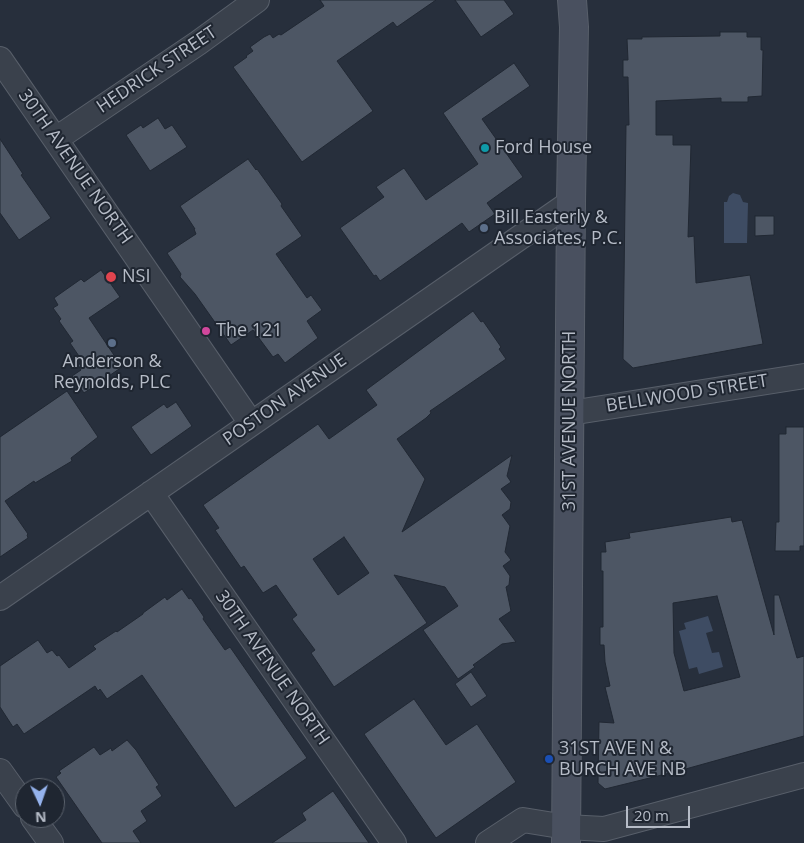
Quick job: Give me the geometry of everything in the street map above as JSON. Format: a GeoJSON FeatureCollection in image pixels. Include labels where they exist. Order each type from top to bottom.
{"type":"FeatureCollection","features":[{"type":"Feature","properties":{"kind":"main road","name":"31ST AVENUE NORTH"},"geometry":{"type":"LineString","coordinates":[[566,835],[574,27],[572,0]]}},
{"type":"Feature","properties":{"kind":"street","name":"HEDRICK STREET"},"geometry":{"type":"LineString","coordinates":[[56,139],[198,43],[257,0]]}},
{"type":"Feature","properties":{"kind":"street","name":"30TH AVENUE NORTH"},"geometry":{"type":"LineString","coordinates":[[0,59],[251,423]]}},
{"type":"Feature","properties":{"kind":"street","name":"POSTON AVENUE"},"geometry":{"type":"LineString","coordinates":[[0,598],[571,202]]}},
{"type":"Feature","properties":{"kind":"street","name":"BELLWOOD STREET"},"geometry":{"type":"LineString","coordinates":[[570,413],[804,376]]}},
{"type":"Feature","properties":{"kind":"street","name":"30TH AVENUE NORTH"},"geometry":{"type":"LineString","coordinates":[[151,493],[394,843]]}},
{"type":"Feature","properties":{"kind":"street"},"geometry":{"type":"LineString","coordinates":[[0,771],[15,792]]}},
{"type":"Feature","properties":{"kind":"street"},"geometry":{"type":"LineString","coordinates":[[488,843],[523,820],[566,835],[604,829],[804,774]]}},
{"type":"Feature","properties":{"kind":"street"},"geometry":{"type":"LineString","coordinates":[[40,828],[51,843]]}},
{"type":"Feature","properties":{"kind":"water"},"geometry":{"type":"Polygon","coordinates":[[[733,193],[740,195],[743,202],[748,203],[747,243],[724,243],[724,202],[727,202],[729,196],[733,193]]]}},
{"type":"Feature","properties":{"kind":"water"},"geometry":{"type":"Polygon","coordinates":[[[708,616],[713,631],[706,633],[712,653],[719,652],[723,667],[699,674],[697,667],[689,669],[679,631],[686,629],[684,623],[708,616]]]}},
{"type":"Feature","properties":{"kind":"building"},"geometry":{"type":"Polygon","coordinates":[[[320,0],[436,0],[397,27],[393,22],[337,61],[373,111],[302,162],[233,67],[253,51],[250,47],[264,37],[270,34],[273,38],[279,34],[281,35],[324,6],[320,0]]]}},
{"type":"Feature","properties":{"kind":"building"},"geometry":{"type":"Polygon","coordinates":[[[455,0],[504,0],[514,14],[481,37],[455,0]]]}},
{"type":"Feature","properties":{"kind":"building"},"geometry":{"type":"Polygon","coordinates":[[[720,32],[747,32],[747,37],[761,37],[761,50],[763,50],[762,96],[748,97],[748,102],[721,102],[721,98],[656,101],[656,135],[673,135],[673,145],[691,145],[688,237],[694,236],[696,283],[750,275],[763,344],[633,368],[623,359],[626,125],[629,125],[628,77],[623,77],[623,60],[628,60],[627,39],[642,39],[642,37],[720,36],[720,32]]]}},
{"type":"Feature","properties":{"kind":"building"},"geometry":{"type":"Polygon","coordinates":[[[514,63],[530,86],[482,119],[523,177],[487,203],[495,214],[469,232],[462,223],[380,281],[376,275],[374,276],[340,228],[384,197],[376,187],[404,168],[426,200],[478,164],[443,113],[514,63]]]}},
{"type":"Feature","properties":{"kind":"building"},"geometry":{"type":"Polygon","coordinates":[[[158,118],[165,129],[172,125],[187,147],[150,171],[126,135],[141,125],[143,128],[158,118]]]}},
{"type":"Feature","properties":{"kind":"building"},"geometry":{"type":"Polygon","coordinates":[[[0,139],[23,174],[21,175],[51,218],[19,240],[0,213],[0,139]]]}},
{"type":"Feature","properties":{"kind":"building"},"geometry":{"type":"Polygon","coordinates":[[[248,159],[282,204],[281,206],[302,236],[276,254],[307,298],[311,295],[322,310],[307,321],[318,338],[285,363],[278,354],[273,357],[253,330],[231,345],[195,294],[180,277],[181,274],[167,253],[196,234],[195,229],[180,206],[248,159]]]}},
{"type":"Feature","properties":{"kind":"building"},"geometry":{"type":"Polygon","coordinates":[[[755,216],[774,216],[774,235],[755,236],[755,216]]]}},
{"type":"Feature","properties":{"kind":"building"},"geometry":{"type":"Polygon","coordinates":[[[101,270],[120,297],[89,318],[122,367],[84,393],[72,376],[81,370],[78,365],[83,362],[70,343],[73,341],[59,321],[61,319],[53,308],[58,305],[54,298],[81,279],[84,282],[101,270]]]}},
{"type":"Feature","properties":{"kind":"building"},"geometry":{"type":"Polygon","coordinates":[[[473,311],[481,322],[483,321],[501,347],[499,349],[506,359],[430,411],[431,413],[426,418],[397,439],[425,479],[402,532],[512,455],[507,476],[511,482],[501,489],[511,502],[510,509],[502,515],[510,526],[505,552],[511,560],[503,566],[510,576],[509,585],[506,587],[511,611],[499,619],[516,642],[502,644],[473,665],[475,667],[458,679],[423,630],[458,606],[445,587],[394,575],[427,623],[334,687],[311,653],[315,650],[292,619],[297,615],[276,585],[263,593],[244,566],[241,568],[215,530],[219,528],[203,505],[318,424],[329,439],[377,405],[366,390],[473,311]],[[344,537],[313,559],[338,595],[369,573],[344,537]]]}},
{"type":"Feature","properties":{"kind":"building"},"geometry":{"type":"Polygon","coordinates":[[[67,391],[98,437],[71,458],[72,461],[35,483],[34,481],[5,501],[28,534],[28,538],[0,557],[0,437],[67,391]]]}},
{"type":"Feature","properties":{"kind":"building"},"geometry":{"type":"Polygon","coordinates":[[[176,402],[192,426],[151,455],[131,427],[164,404],[167,408],[176,402]]]}},
{"type":"Feature","properties":{"kind":"building"},"geometry":{"type":"Polygon","coordinates":[[[786,427],[804,427],[804,546],[800,546],[800,551],[775,551],[776,522],[779,522],[779,434],[786,434],[786,427]]]}},
{"type":"Feature","properties":{"kind":"building"},"geometry":{"type":"Polygon","coordinates":[[[731,517],[732,522],[742,520],[774,635],[774,595],[779,595],[797,658],[804,656],[804,736],[605,789],[598,783],[599,722],[614,723],[605,687],[610,686],[604,645],[600,645],[600,627],[603,627],[601,552],[606,552],[605,542],[630,538],[629,533],[731,517]],[[717,596],[673,603],[674,653],[684,691],[740,677],[717,596]]]}},
{"type":"Feature","properties":{"kind":"building"},"geometry":{"type":"Polygon","coordinates":[[[182,589],[189,599],[191,598],[225,650],[230,647],[307,758],[235,808],[142,675],[107,699],[100,689],[98,691],[95,686],[24,734],[17,724],[13,727],[0,707],[0,666],[38,640],[47,653],[52,650],[57,656],[59,655],[69,668],[96,649],[93,646],[117,632],[165,597],[167,600],[182,589]]]}},
{"type":"Feature","properties":{"kind":"building"},"geometry":{"type":"Polygon","coordinates":[[[471,672],[487,696],[471,707],[455,684],[471,672]]]}},
{"type":"Feature","properties":{"kind":"building"},"geometry":{"type":"Polygon","coordinates":[[[414,699],[446,745],[477,724],[516,782],[436,838],[364,734],[414,699]]]}},
{"type":"Feature","properties":{"kind":"building"},"geometry":{"type":"Polygon","coordinates":[[[127,740],[136,750],[159,785],[156,787],[162,796],[141,811],[147,821],[133,831],[141,843],[102,843],[65,790],[65,778],[56,777],[61,773],[59,771],[94,747],[100,755],[111,748],[112,751],[127,740]]]}},
{"type":"Feature","properties":{"kind":"building"},"geometry":{"type":"Polygon","coordinates":[[[333,791],[369,843],[272,843],[306,820],[302,813],[333,791]]]}},
{"type":"Feature","properties":{"kind":"place","name":"Ford House"},"geometry":{"type":"Point","coordinates":[485,148]}},
{"type":"Feature","properties":{"kind":"place","name":"Bill Easterly & Associates, P.C."},"geometry":{"type":"Point","coordinates":[484,228]}},
{"type":"Feature","properties":{"kind":"place","name":"NSI"},"geometry":{"type":"Point","coordinates":[111,277]}},
{"type":"Feature","properties":{"kind":"place","name":"The 121"},"geometry":{"type":"Point","coordinates":[206,331]}},
{"type":"Feature","properties":{"kind":"place","name":"Anderson & Reynolds, PLC"},"geometry":{"type":"Point","coordinates":[112,343]}},
{"type":"Feature","properties":{"kind":"place","name":"31ST AVE N & BURCH AVE NB"},"geometry":{"type":"Point","coordinates":[549,759]}}]}
